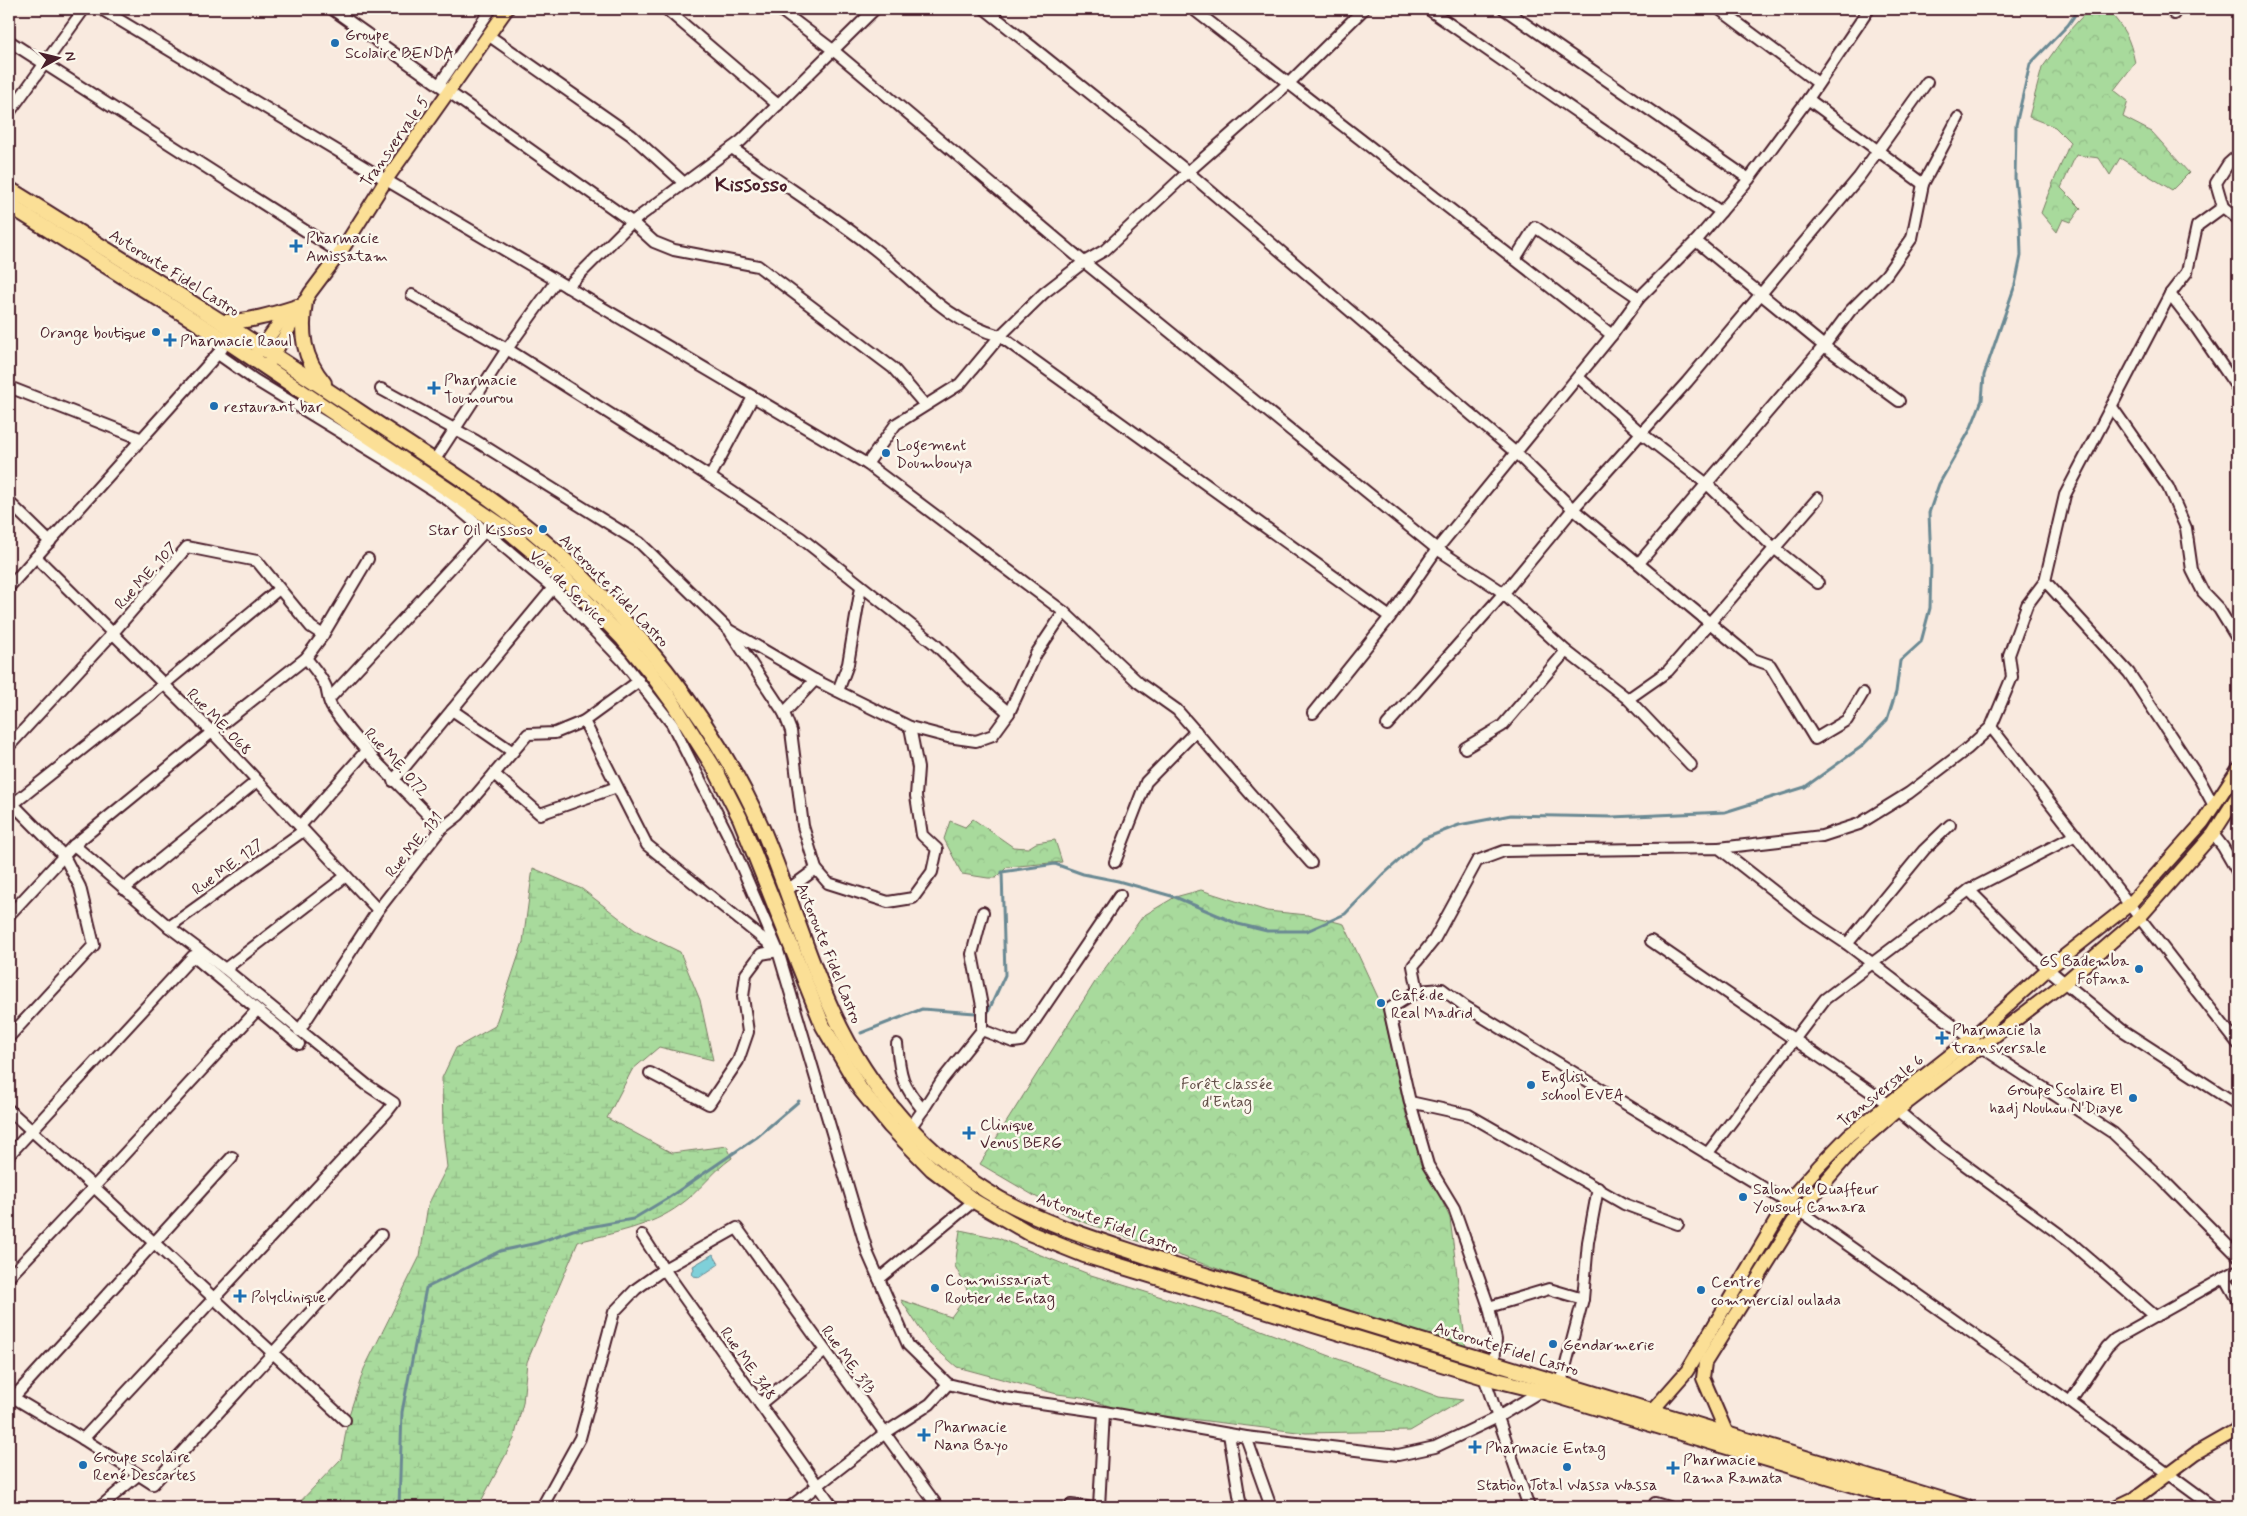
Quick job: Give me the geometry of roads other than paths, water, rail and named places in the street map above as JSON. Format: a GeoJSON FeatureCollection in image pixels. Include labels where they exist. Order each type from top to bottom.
{"type":"FeatureCollection","features":[{"type":"Feature","properties":{"kind":"highway","name":"Autoroute Fidel Castro"},"geometry":{"type":"LineString","coordinates":[[9,189],[262,346],[434,461],[531,530],[575,569],[658,659],[724,756],[761,826],[833,1012],[859,1061],[888,1103],[910,1128],[950,1164],[998,1198],[1035,1216],[1169,1264],[1560,1382],[1650,1418],[1927,1507]]}},
{"type":"Feature","properties":{"kind":"highway","name":"Autoroute Fidel Castro"},"geometry":{"type":"LineString","coordinates":[[9,206],[228,342],[505,528],[563,577],[622,639],[673,703],[716,771],[740,818],[823,1026],[860,1089],[890,1126],[932,1169],[974,1201],[1029,1233],[1084,1255],[1484,1376],[1728,1436],[1966,1507]]}},
{"type":"Feature","properties":{"kind":"highway"},"geometry":{"type":"LineString","coordinates":[[222,322],[238,322],[259,318],[304,301],[302,331],[307,356],[315,372],[335,395]]}},
{"type":"Feature","properties":{"kind":"main road","name":"Transvervale 5"},"geometry":{"type":"LineString","coordinates":[[266,368],[304,301],[340,253],[444,88],[507,9]]}},
{"type":"Feature","properties":{"kind":"main road","name":"Transvervale 5"},"geometry":{"type":"LineString","coordinates":[[253,359],[277,326],[304,301]]}},
{"type":"Feature","properties":{"kind":"main road","name":"Transversale 6"},"geometry":{"type":"LineString","coordinates":[[1976,1043],[2048,969],[2129,905],[2203,822],[2238,770]]}},
{"type":"Feature","properties":{"kind":"main road","name":"Transversale 6"},"geometry":{"type":"LineString","coordinates":[[1650,1418],[1687,1371],[1787,1202],[1849,1135],[1892,1107],[1976,1043],[2064,983],[2139,918],[2213,834],[2238,796]]}},
{"type":"Feature","properties":{"kind":"main road","name":"Transversale 6"},"geometry":{"type":"LineString","coordinates":[[1728,1436],[1703,1378],[1705,1363],[1800,1210],[1892,1107]]}},
{"type":"Feature","properties":{"kind":"main road"},"geometry":{"type":"LineString","coordinates":[[2116,1507],[2133,1504],[2196,1454],[2238,1429]]}},
{"type":"Feature","properties":{"kind":"street"},"geometry":{"type":"LineString","coordinates":[[9,113],[84,9]]}},
{"type":"Feature","properties":{"kind":"street"},"geometry":{"type":"LineString","coordinates":[[101,9],[866,464],[1064,612],[1139,683],[1177,710],[1311,863]]}},
{"type":"Feature","properties":{"kind":"street"},"geometry":{"type":"LineString","coordinates":[[332,9],[632,222],[654,242],[674,250],[758,266],[893,368],[925,406]]}},
{"type":"Feature","properties":{"kind":"street"},"geometry":{"type":"LineString","coordinates":[[444,88],[491,9]]}},
{"type":"Feature","properties":{"kind":"street"},"geometry":{"type":"LineString","coordinates":[[666,9],[778,105]]}},
{"type":"Feature","properties":{"kind":"street"},"geometry":{"type":"LineString","coordinates":[[779,9],[833,50],[1084,262],[1436,549],[1504,594],[1566,651],[1628,699],[1692,765]]}},
{"type":"Feature","properties":{"kind":"street"},"geometry":{"type":"LineString","coordinates":[[567,287],[632,222],[732,148],[874,9]]}},
{"type":"Feature","properties":{"kind":"street"},"geometry":{"type":"LineString","coordinates":[[985,9],[1188,172],[1516,453],[1573,510],[1753,659],[1770,665],[1815,740],[1847,720],[1863,693]]}},
{"type":"Feature","properties":{"kind":"street"},"geometry":{"type":"LineString","coordinates":[[1193,9],[1612,335]]}},
{"type":"Feature","properties":{"kind":"street"},"geometry":{"type":"LineString","coordinates":[[866,464],[896,424],[960,384],[1000,336],[1044,293],[1084,262],[1105,250],[1188,172],[1289,83],[1364,9]]}},
{"type":"Feature","properties":{"kind":"street"},"geometry":{"type":"LineString","coordinates":[[1428,9],[1721,212]]}},
{"type":"Feature","properties":{"kind":"street"},"geometry":{"type":"LineString","coordinates":[[1504,9],[1749,179]]}},
{"type":"Feature","properties":{"kind":"street"},"geometry":{"type":"LineString","coordinates":[[1719,9],[1818,83]]}},
{"type":"Feature","properties":{"kind":"street"},"geometry":{"type":"LineString","coordinates":[[1313,713],[1390,617],[1436,549],[1612,335],[1639,298],[1696,241],[1749,179],[1808,99],[1869,9]]}},
{"type":"Feature","properties":{"kind":"street"},"geometry":{"type":"LineString","coordinates":[[488,35],[631,136],[684,183]]}},
{"type":"Feature","properties":{"kind":"street"},"geometry":{"type":"LineString","coordinates":[[9,41],[340,253]]}},
{"type":"Feature","properties":{"kind":"street"},"geometry":{"type":"LineString","coordinates":[[1387,725],[1504,594],[1573,510],[1760,295],[1859,177],[1927,82]]}},
{"type":"Feature","properties":{"kind":"street"},"geometry":{"type":"LineString","coordinates":[[1808,99],[1923,184]]}},
{"type":"Feature","properties":{"kind":"street"},"geometry":{"type":"LineString","coordinates":[[1639,563],[1824,346],[1850,311],[1886,275],[1912,238],[1923,184],[1958,118]]}},
{"type":"Feature","properties":{"kind":"street"},"geometry":{"type":"LineString","coordinates":[[732,148],[876,251],[944,310],[982,331],[1000,336],[1390,617]]}},
{"type":"Feature","properties":{"kind":"street"},"geometry":{"type":"LineString","coordinates":[[2238,155],[2228,164],[2216,182],[2223,207],[2238,219]]}},
{"type":"Feature","properties":{"kind":"street"},"geometry":{"type":"LineString","coordinates":[[1418,991],[1413,966],[1434,940],[1478,861],[1504,851],[1719,848],[1822,836],[1860,824],[1909,793],[1967,749],[1990,727],[2012,677],[2009,655],[2027,606],[2045,581],[2065,495],[2170,294],[2187,272],[2197,226],[2223,207]]}},
{"type":"Feature","properties":{"kind":"street"},"geometry":{"type":"LineString","coordinates":[[1515,259],[1535,227],[1639,298]]}},
{"type":"Feature","properties":{"kind":"street"},"geometry":{"type":"LineString","coordinates":[[1696,241],[1824,346],[1899,401]]}},
{"type":"Feature","properties":{"kind":"street"},"geometry":{"type":"LineString","coordinates":[[434,461],[507,349],[556,281]]}},
{"type":"Feature","properties":{"kind":"street"},"geometry":{"type":"LineString","coordinates":[[2170,294],[2197,329],[2238,389]]}},
{"type":"Feature","properties":{"kind":"street"},"geometry":{"type":"LineString","coordinates":[[412,295],[507,349],[710,477],[800,538],[936,645],[1008,713]]}},
{"type":"Feature","properties":{"kind":"street"},"geometry":{"type":"LineString","coordinates":[[9,587],[228,342]]}},
{"type":"Feature","properties":{"kind":"street","name":"Voie de Service"},"geometry":{"type":"LineString","coordinates":[[218,354],[255,380],[432,490],[485,531],[553,588],[622,660],[672,724],[727,833],[778,951],[868,1254],[878,1279],[908,1345],[948,1384]]}},
{"type":"Feature","properties":{"kind":"street"},"geometry":{"type":"LineString","coordinates":[[1578,377],[1641,434],[1708,484],[1774,548],[1818,583]]}},
{"type":"Feature","properties":{"kind":"street"},"geometry":{"type":"LineString","coordinates":[[9,387],[142,439]]}},
{"type":"Feature","properties":{"kind":"street"},"geometry":{"type":"LineString","coordinates":[[381,389],[454,429],[640,543],[729,630],[784,713],[791,731],[803,826],[816,869],[828,883],[888,902],[913,898],[932,872],[937,849],[922,836],[916,796],[918,768],[910,727]]}},
{"type":"Feature","properties":{"kind":"street"},"geometry":{"type":"LineString","coordinates":[[710,477],[754,398]]}},
{"type":"Feature","properties":{"kind":"street"},"geometry":{"type":"LineString","coordinates":[[2112,408],[2168,487],[2186,528],[2192,570],[2203,592],[2219,609],[2238,640]]}},
{"type":"Feature","properties":{"kind":"street"},"geometry":{"type":"LineString","coordinates":[[1628,699],[1668,671],[1818,498]]}},
{"type":"Feature","properties":{"kind":"street"},"geometry":{"type":"LineString","coordinates":[[9,502],[50,542]]}},
{"type":"Feature","properties":{"kind":"street"},"geometry":{"type":"LineString","coordinates":[[329,699],[485,531]]}},
{"type":"Feature","properties":{"kind":"street","name":"Rue ME. 107"},"geometry":{"type":"LineString","coordinates":[[9,746],[112,634],[188,547],[257,562],[311,627],[323,635]]}},
{"type":"Feature","properties":{"kind":"street","name":"Rue ME. 068"},"geometry":{"type":"LineString","coordinates":[[36,557],[212,732],[378,910]]}},
{"type":"Feature","properties":{"kind":"street"},"geometry":{"type":"LineString","coordinates":[[9,914],[74,845],[306,658],[323,635],[368,560]]}},
{"type":"Feature","properties":{"kind":"street"},"geometry":{"type":"LineString","coordinates":[[2045,581],[2129,673],[2200,780],[2214,806]]}},
{"type":"Feature","properties":{"kind":"street"},"geometry":{"type":"LineString","coordinates":[[838,690],[848,664],[861,587]]}},
{"type":"Feature","properties":{"kind":"street"},"geometry":{"type":"LineString","coordinates":[[9,1037],[94,945],[80,887],[64,856],[11,801],[163,685],[279,588]]}},
{"type":"Feature","properties":{"kind":"street"},"geometry":{"type":"LineString","coordinates":[[393,781],[553,588]]}},
{"type":"Feature","properties":{"kind":"street"},"geometry":{"type":"LineString","coordinates":[[729,630],[815,680],[910,727],[948,737],[976,741],[993,735],[1008,713],[1036,654],[1064,612]]}},
{"type":"Feature","properties":{"kind":"street"},"geometry":{"type":"LineString","coordinates":[[1465,748],[1502,726],[1566,651]]}},
{"type":"Feature","properties":{"kind":"street","name":"Rue ME. 072"},"geometry":{"type":"LineString","coordinates":[[306,658],[325,686],[331,706],[365,752],[393,781],[404,789],[441,830]]}},
{"type":"Feature","properties":{"kind":"street"},"geometry":{"type":"LineString","coordinates":[[784,713],[815,680]]}},
{"type":"Feature","properties":{"kind":"street","name":"Rue ME. 131"},"geometry":{"type":"LineString","coordinates":[[298,1031],[378,910],[441,830],[459,815],[528,734],[555,733],[584,721],[639,681]]}},
{"type":"Feature","properties":{"kind":"street"},"geometry":{"type":"LineString","coordinates":[[452,710],[513,752]]}},
{"type":"Feature","properties":{"kind":"street"},"geometry":{"type":"LineString","coordinates":[[584,721],[647,845],[778,951]]}},
{"type":"Feature","properties":{"kind":"street"},"geometry":{"type":"LineString","coordinates":[[1990,727],[2238,1044]]}},
{"type":"Feature","properties":{"kind":"street"},"geometry":{"type":"LineString","coordinates":[[1115,862],[1146,782],[1196,731]]}},
{"type":"Feature","properties":{"kind":"street","name":"Rue ME. 127"},"geometry":{"type":"LineString","coordinates":[[169,927],[302,828],[365,752]]}},
{"type":"Feature","properties":{"kind":"street"},"geometry":{"type":"LineString","coordinates":[[494,774],[540,814],[617,787]]}},
{"type":"Feature","properties":{"kind":"street"},"geometry":{"type":"LineString","coordinates":[[124,889],[257,781]]}},
{"type":"Feature","properties":{"kind":"street"},"geometry":{"type":"LineString","coordinates":[[1847,944],[1924,850],[1950,825]]}},
{"type":"Feature","properties":{"kind":"street"},"geometry":{"type":"LineString","coordinates":[[2213,834],[2237,869]]}},
{"type":"Feature","properties":{"kind":"street"},"geometry":{"type":"LineString","coordinates":[[1707,1154],[1825,999],[1969,890],[2076,835]]}},
{"type":"Feature","properties":{"kind":"street"},"geometry":{"type":"LineString","coordinates":[[74,845],[169,927],[226,969],[298,1031],[367,1085],[394,1103],[83,1439]]}},
{"type":"Feature","properties":{"kind":"street"},"geometry":{"type":"LineString","coordinates":[[1719,848],[1808,918],[1847,944],[1976,1043],[2113,1134],[2164,1180],[2238,1256]]}},
{"type":"Feature","properties":{"kind":"street"},"geometry":{"type":"LineString","coordinates":[[786,890],[816,869]]}},
{"type":"Feature","properties":{"kind":"street"},"geometry":{"type":"LineString","coordinates":[[226,969],[346,876]]}},
{"type":"Feature","properties":{"kind":"street"},"geometry":{"type":"LineString","coordinates":[[1969,890],[2048,969],[2122,1030],[2238,1105]]}},
{"type":"Feature","properties":{"kind":"street"},"geometry":{"type":"LineString","coordinates":[[982,1030],[1013,1042],[1021,1041],[1120,895]]}},
{"type":"Feature","properties":{"kind":"street"},"geometry":{"type":"LineString","coordinates":[[910,1128],[942,1080],[982,1030],[982,1006],[972,954],[984,912]]}},
{"type":"Feature","properties":{"kind":"street"},"geometry":{"type":"LineString","coordinates":[[1652,941],[1892,1107],[1942,1148],[2070,1242],[2156,1317]]}},
{"type":"Feature","properties":{"kind":"street"},"geometry":{"type":"LineString","coordinates":[[650,1073],[709,1104],[738,1061],[748,1032],[744,997],[746,974],[761,954],[792,947]]}},
{"type":"Feature","properties":{"kind":"street"},"geometry":{"type":"LineString","coordinates":[[9,1155],[193,956],[299,1044]]}},
{"type":"Feature","properties":{"kind":"street"},"geometry":{"type":"LineString","coordinates":[[1494,1363],[1496,1340],[1489,1308],[1454,1208],[1428,1166],[1410,1102],[1389,1009],[1418,991],[1442,989],[1466,1007],[1800,1210],[2070,1402],[2213,1507]]}},
{"type":"Feature","properties":{"kind":"street"},"geometry":{"type":"LineString","coordinates":[[9,1277],[257,1010]]}},
{"type":"Feature","properties":{"kind":"street"},"geometry":{"type":"LineString","coordinates":[[897,1044],[900,1068],[907,1091],[923,1110]]}},
{"type":"Feature","properties":{"kind":"street"},"geometry":{"type":"LineString","coordinates":[[1410,1102],[1469,1115],[1624,1204],[1678,1224]]}},
{"type":"Feature","properties":{"kind":"street"},"geometry":{"type":"LineString","coordinates":[[9,1110],[345,1420]]}},
{"type":"Feature","properties":{"kind":"street"},"geometry":{"type":"LineString","coordinates":[[232,1157],[11,1396],[153,1484],[381,1235]]}},
{"type":"Feature","properties":{"kind":"street"},"geometry":{"type":"LineString","coordinates":[[1560,1382],[1583,1299],[1588,1242],[1598,1188]]}},
{"type":"Feature","properties":{"kind":"street"},"geometry":{"type":"LineString","coordinates":[[878,1279],[974,1201]]}},
{"type":"Feature","properties":{"kind":"street","name":"Rue ME. 313"},"geometry":{"type":"LineString","coordinates":[[664,1269],[737,1228],[938,1507]]}},
{"type":"Feature","properties":{"kind":"street","name":"Rue ME. 348"},"geometry":{"type":"LineString","coordinates":[[642,1236],[833,1507]]}},
{"type":"Feature","properties":{"kind":"street"},"geometry":{"type":"LineString","coordinates":[[542,1507],[580,1438],[614,1312],[636,1289],[664,1269]]}},
{"type":"Feature","properties":{"kind":"street"},"geometry":{"type":"LineString","coordinates":[[2070,1402],[2107,1347],[2115,1339],[2238,1270]]}},
{"type":"Feature","properties":{"kind":"street"},"geometry":{"type":"LineString","coordinates":[[2225,1278],[2238,1300]]}},
{"type":"Feature","properties":{"kind":"street"},"geometry":{"type":"LineString","coordinates":[[1489,1308],[1549,1289],[1583,1299]]}},
{"type":"Feature","properties":{"kind":"street"},"geometry":{"type":"LineString","coordinates":[[760,1404],[825,1351]]}},
{"type":"Feature","properties":{"kind":"street"},"geometry":{"type":"LineString","coordinates":[[1484,1376],[1529,1507]]}},
{"type":"Feature","properties":{"kind":"street"},"geometry":{"type":"LineString","coordinates":[[790,1507],[885,1433],[930,1404],[948,1384],[1005,1398],[1104,1412],[1246,1437],[1398,1455],[1435,1447],[1498,1417],[1541,1391]]}},
{"type":"Feature","properties":{"kind":"street"},"geometry":{"type":"LineString","coordinates":[[1100,1507],[1104,1412]]}},
{"type":"Feature","properties":{"kind":"street"},"geometry":{"type":"LineString","coordinates":[[1228,1434],[1241,1507]]}},
{"type":"Feature","properties":{"kind":"street"},"geometry":{"type":"LineString","coordinates":[[1246,1437],[1271,1507]]}},
{"type":"Feature","properties":{"kind":"street"},"geometry":{"type":"LineString","coordinates":[[100,1507],[138,1475]]}},
{"type":"Feature","properties":{"kind":"street"},"geometry":{"type":"LineString","coordinates":[[1654,1507],[1655,1503],[1668,1507]]}},
{"type":"Feature","properties":{"kind":"street"},"geometry":{"type":"LineString","coordinates":[[1070,1506],[1087,1507]]}},
{"type":"Feature","properties":{"kind":"water"},"geometry":{"type":"Polygon","coordinates":[[[713,1254],[719,1264],[700,1277],[693,1276],[693,1266],[713,1254]]]}},
{"type":"Feature","properties":{"kind":"waterway"},"geometry":{"type":"LineString","coordinates":[[988,1012],[1005,975],[1002,872],[1055,864],[1083,874],[1118,881],[1175,897],[1238,924],[1267,931],[1307,931],[1345,914],[1385,873],[1423,839],[1459,825],[1511,815],[1612,817],[1725,812],[1805,787],[1861,747],[1887,720],[1896,692],[1900,661],[1921,642],[1930,608],[1929,513],[1939,484],[1970,430],[1982,400],[1984,375],[2015,285],[2021,256],[2020,222],[2015,179],[2016,125],[2030,64],[2068,25],[2079,9]]}},
{"type":"Feature","properties":{"kind":"waterway"},"geometry":{"type":"LineString","coordinates":[[861,1033],[922,1009],[975,1013]]}},
{"type":"Feature","properties":{"kind":"waterway"},"geometry":{"type":"LineString","coordinates":[[399,1507],[402,1412],[426,1288],[500,1251],[537,1243],[573,1230],[633,1219],[668,1198],[757,1137],[799,1101]]}},
{"type":"Feature","properties":{"kind":"place","name":"Groupe Scolaire BENDA"},"geometry":{"type":"Point","coordinates":[335,43]}},
{"type":"Feature","properties":{"kind":"place","name":"Pharmacie Amissatam"},"geometry":{"type":"Point","coordinates":[296,246]}},
{"type":"Feature","properties":{"kind":"place","name":"Orange boutique"},"geometry":{"type":"Point","coordinates":[156,332]}},
{"type":"Feature","properties":{"kind":"place","name":"Pharmacie Raoul"},"geometry":{"type":"Point","coordinates":[170,340]}},
{"type":"Feature","properties":{"kind":"place","name":"Pharmacie Toumourou"},"geometry":{"type":"Point","coordinates":[434,388]}},
{"type":"Feature","properties":{"kind":"place","name":"restaurant bar"},"geometry":{"type":"Point","coordinates":[214,406]}},
{"type":"Feature","properties":{"kind":"place","name":"Logement Doumbouya"},"geometry":{"type":"Point","coordinates":[886,453]}},
{"type":"Feature","properties":{"kind":"place","name":"Star Oil Kissoso"},"geometry":{"type":"Point","coordinates":[543,529]}},
{"type":"Feature","properties":{"kind":"place","name":"GS Bademba Fofana"},"geometry":{"type":"Point","coordinates":[2139,969]}},
{"type":"Feature","properties":{"kind":"place","name":"Café de Real Madrid"},"geometry":{"type":"Point","coordinates":[1381,1003]}},
{"type":"Feature","properties":{"kind":"place","name":"Pharmacie la transversale"},"geometry":{"type":"Point","coordinates":[1942,1038]}},
{"type":"Feature","properties":{"kind":"place","name":"English school EVEA"},"geometry":{"type":"Point","coordinates":[1531,1085]}},
{"type":"Feature","properties":{"kind":"place","name":"Groupe Scolaire El hadj Nouhou N'Diaye"},"geometry":{"type":"Point","coordinates":[2133,1098]}},
{"type":"Feature","properties":{"kind":"place","name":"Clinique Venus BERG"},"geometry":{"type":"Point","coordinates":[969,1133]}},
{"type":"Feature","properties":{"kind":"place","name":"Salon de Quaffeur Yousouf Camara"},"geometry":{"type":"Point","coordinates":[1743,1197]}},
{"type":"Feature","properties":{"kind":"place","name":"Commissariat Routier de Entag"},"geometry":{"type":"Point","coordinates":[935,1288]}},
{"type":"Feature","properties":{"kind":"place","name":"Centre commercial oulada"},"geometry":{"type":"Point","coordinates":[1701,1290]}},
{"type":"Feature","properties":{"kind":"place","name":"Polyclinique"},"geometry":{"type":"Point","coordinates":[240,1296]}},
{"type":"Feature","properties":{"kind":"place","name":"Gendarmerie"},"geometry":{"type":"Point","coordinates":[1553,1344]}},
{"type":"Feature","properties":{"kind":"place","name":"Pharmacie Nana Bayo"},"geometry":{"type":"Point","coordinates":[924,1435]}},
{"type":"Feature","properties":{"kind":"place","name":"Pharmacie Entag"},"geometry":{"type":"Point","coordinates":[1475,1447]}},
{"type":"Feature","properties":{"kind":"place","name":"Groupe scolaire René Descartes"},"geometry":{"type":"Point","coordinates":[83,1465]}},
{"type":"Feature","properties":{"kind":"place","name":"Station Total Wassa Wassa"},"geometry":{"type":"Point","coordinates":[1567,1467]}},
{"type":"Feature","properties":{"kind":"place","name":"Pharmacie Rama Ramata"},"geometry":{"type":"Point","coordinates":[1673,1468]}},
{"type":"Feature","properties":{"kind":"district","name":"Kissosso"},"geometry":{"type":"Point","coordinates":[751,184]}},
{"type":"Feature","properties":{"kind":"park label","name":"Forêt classée d'Entag"},"geometry":{"type":"Point","coordinates":[1227,1092]}}]}
